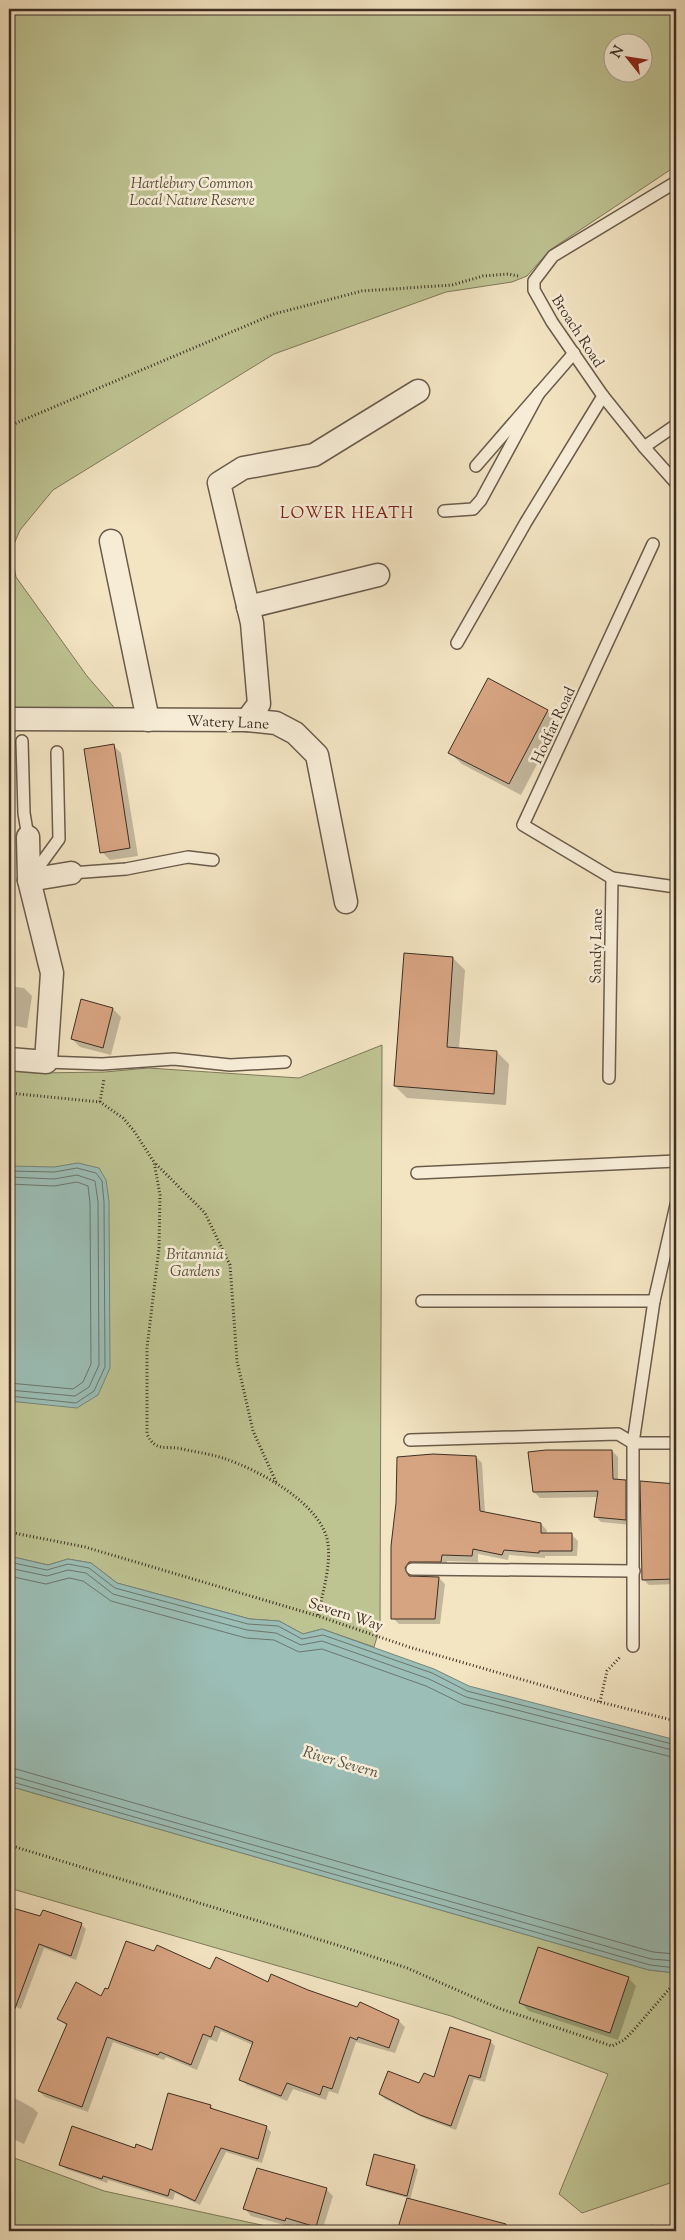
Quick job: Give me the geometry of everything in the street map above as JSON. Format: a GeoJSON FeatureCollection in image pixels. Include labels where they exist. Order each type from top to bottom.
{"type":"FeatureCollection","features":[{"type":"Feature","properties":{"kind":"street"},"geometry":{"type":"LineString","coordinates":[[247,720],[258,704],[252,623],[219,483],[243,468],[314,455],[418,391]]}},
{"type":"Feature","properties":{"kind":"street"},"geometry":{"type":"LineString","coordinates":[[111,541],[148,720]]}},
{"type":"Feature","properties":{"kind":"street"},"geometry":{"type":"LineString","coordinates":[[248,607],[378,575]]}},
{"type":"Feature","properties":{"kind":"street","name":"Watery Lane"},"geometry":{"type":"LineString","coordinates":[[9,719],[247,720],[276,723],[295,733],[317,755],[346,902]]}},
{"type":"Feature","properties":{"kind":"street"},"geometry":{"type":"LineString","coordinates":[[9,1059],[46,1062],[52,973],[29,880],[28,837]]}},
{"type":"Feature","properties":{"kind":"street"},"geometry":{"type":"LineString","coordinates":[[29,880],[71,873]]}},
{"type":"Feature","properties":{"kind":"lane"},"geometry":{"type":"LineString","coordinates":[[534,281],[553,256],[676,182]]}},
{"type":"Feature","properties":{"kind":"lane","name":"Broach Road"},"geometry":{"type":"LineString","coordinates":[[534,281],[534,290],[552,322],[603,396],[676,483]]}},
{"type":"Feature","properties":{"kind":"lane"},"geometry":{"type":"LineString","coordinates":[[476,466],[574,353]]}},
{"type":"Feature","properties":{"kind":"lane"},"geometry":{"type":"LineString","coordinates":[[444,511],[473,509],[481,500],[539,393]]}},
{"type":"Feature","properties":{"kind":"lane"},"geometry":{"type":"LineString","coordinates":[[457,643],[526,522],[603,396]]}},
{"type":"Feature","properties":{"kind":"lane"},"geometry":{"type":"LineString","coordinates":[[644,447],[676,425]]}},
{"type":"Feature","properties":{"kind":"lane","name":"Hodfar Road"},"geometry":{"type":"LineString","coordinates":[[612,878],[523,825],[653,544]]}},
{"type":"Feature","properties":{"kind":"lane"},"geometry":{"type":"LineString","coordinates":[[22,742],[24,813],[28,837]]}},
{"type":"Feature","properties":{"kind":"lane"},"geometry":{"type":"LineString","coordinates":[[29,880],[58,840],[57,752]]}},
{"type":"Feature","properties":{"kind":"lane"},"geometry":{"type":"LineString","coordinates":[[71,873],[126,869],[188,857],[213,860]]}},
{"type":"Feature","properties":{"kind":"lane"},"geometry":{"type":"LineString","coordinates":[[612,878],[676,887]]}},
{"type":"Feature","properties":{"kind":"lane","name":"Sandy Lane"},"geometry":{"type":"LineString","coordinates":[[609,1078],[612,878]]}},
{"type":"Feature","properties":{"kind":"lane"},"geometry":{"type":"LineString","coordinates":[[46,1062],[102,1064],[174,1059],[230,1065],[285,1062]]}},
{"type":"Feature","properties":{"kind":"lane"},"geometry":{"type":"LineString","coordinates":[[417,1173],[676,1162]]}},
{"type":"Feature","properties":{"kind":"lane"},"geometry":{"type":"LineString","coordinates":[[633,1646],[633,1443],[654,1301],[676,1205]]}},
{"type":"Feature","properties":{"kind":"lane"},"geometry":{"type":"LineString","coordinates":[[422,1301],[654,1301]]}},
{"type":"Feature","properties":{"kind":"lane"},"geometry":{"type":"LineString","coordinates":[[410,1440],[618,1434],[633,1443],[676,1443]]}},
{"type":"Feature","properties":{"kind":"lane"},"geometry":{"type":"LineString","coordinates":[[412,1569],[634,1571]]}},
{"type":"Feature","properties":{"kind":"path"},"geometry":{"type":"LineString","coordinates":[[9,426],[274,314],[362,291],[452,285],[483,276],[508,274],[534,281]]}},
{"type":"Feature","properties":{"kind":"path"},"geometry":{"type":"LineString","coordinates":[[9,1092],[100,1102],[123,1118],[134,1131],[154,1162],[205,1214],[230,1265],[237,1361],[253,1431],[278,1485]]}},
{"type":"Feature","properties":{"kind":"path"},"geometry":{"type":"LineString","coordinates":[[154,1162],[159,1188],[159,1239],[147,1348],[147,1434],[151,1443],[158,1447],[178,1448],[224,1458],[278,1485],[317,1517],[324,1530],[328,1545],[327,1569],[318,1616]]}},
{"type":"Feature","properties":{"kind":"path","name":"Severn Way"},"geometry":{"type":"LineString","coordinates":[[9,1532],[85,1547],[318,1616],[410,1647],[600,1702],[676,1721]]}},
{"type":"Feature","properties":{"kind":"path"},"geometry":{"type":"LineString","coordinates":[[600,1702],[607,1670],[615,1660],[633,1646]]}},
{"type":"Feature","properties":{"kind":"path"},"geometry":{"type":"LineString","coordinates":[[9,1845],[407,1968],[498,2008],[612,2046],[624,2040],[671,1987],[676,1987]]}},
{"type":"Feature","properties":{"kind":"green space","name":"Hartlebury Common Local Nature Reserve"},"geometry":{"type":"Polygon","coordinates":[[[9,9],[676,9],[676,166],[550,250],[527,276],[512,282],[446,292],[274,354],[53,490],[20,530],[11,551],[16,577],[87,676],[125,720],[9,719],[9,9]]]}},
{"type":"Feature","properties":{"kind":"green space","name":"Britannia Gardens"},"geometry":{"type":"Polygon","coordinates":[[[382,1045],[380,1627],[374,1647],[322,1629],[303,1634],[279,1621],[250,1619],[117,1583],[91,1563],[68,1559],[48,1565],[9,1556],[9,1070],[38,1073],[105,1072],[148,1068],[299,1078],[382,1045]]]}},
{"type":"Feature","properties":{"kind":"green space"},"geometry":{"type":"Polygon","coordinates":[[[9,1786],[649,1970],[676,1973],[676,2181],[582,2213],[559,2194],[608,2074],[451,2016],[9,1888],[9,1786]]]}},
{"type":"Feature","properties":{"kind":"green space"},"geometry":{"type":"Polygon","coordinates":[[[9,2156],[104,2191],[289,2231],[9,2231],[9,2156]]]}},
{"type":"Feature","properties":{"kind":"water"},"geometry":{"type":"Polygon","coordinates":[[[78,1163],[99,1168],[106,1180],[109,1201],[110,1368],[98,1395],[77,1408],[9,1401],[9,1166],[54,1167],[78,1163]]]}},
{"type":"Feature","properties":{"kind":"water","name":"River Severn"},"geometry":{"type":"Polygon","coordinates":[[[9,1556],[48,1565],[68,1559],[91,1563],[117,1583],[250,1619],[279,1621],[303,1634],[322,1629],[434,1669],[469,1686],[676,1740],[676,1973],[649,1970],[9,1786],[9,1556]]]}},
{"type":"Feature","properties":{"kind":"building"},"geometry":{"type":"Polygon","coordinates":[[[488,678],[548,710],[509,784],[448,753],[488,678]]]}},
{"type":"Feature","properties":{"kind":"building"},"geometry":{"type":"Polygon","coordinates":[[[114,744],[130,848],[100,853],[84,749],[114,744]]]}},
{"type":"Feature","properties":{"kind":"building"},"geometry":{"type":"Polygon","coordinates":[[[404,953],[453,957],[447,1047],[497,1051],[494,1094],[394,1086],[404,953]]]}},
{"type":"Feature","properties":{"kind":"building"},"geometry":{"type":"Polygon","coordinates":[[[81,999],[113,1008],[103,1048],[71,1039],[81,999]]]}},
{"type":"Feature","properties":{"kind":"building"},"geometry":{"type":"Polygon","coordinates":[[[546,1450],[612,1450],[613,1479],[626,1480],[626,1520],[594,1517],[598,1491],[533,1492],[528,1452],[546,1450]]]}},
{"type":"Feature","properties":{"kind":"building"},"geometry":{"type":"Polygon","coordinates":[[[433,1454],[476,1456],[480,1511],[541,1523],[541,1533],[572,1533],[572,1551],[539,1551],[539,1553],[504,1550],[502,1555],[473,1549],[472,1556],[442,1555],[441,1562],[409,1562],[405,1568],[409,1576],[439,1577],[435,1619],[391,1619],[391,1546],[396,1503],[397,1457],[433,1454]]]}},
{"type":"Feature","properties":{"kind":"building"},"geometry":{"type":"Polygon","coordinates":[[[640,1481],[676,1484],[676,1579],[642,1580],[640,1481]]]}},
{"type":"Feature","properties":{"kind":"building"},"geometry":{"type":"Polygon","coordinates":[[[9,1907],[40,1916],[43,1910],[82,1923],[71,1956],[39,1944],[11,2019],[9,2019],[9,1907]]]}},
{"type":"Feature","properties":{"kind":"building"},"geometry":{"type":"Polygon","coordinates":[[[126,1941],[154,1951],[157,1945],[210,1969],[216,1957],[268,1982],[271,1974],[308,1990],[357,2007],[360,2002],[399,2020],[389,2048],[358,2037],[357,2040],[350,2037],[332,2089],[323,2086],[320,2095],[287,2083],[281,2096],[239,2080],[253,2042],[215,2026],[211,2037],[203,2034],[191,2065],[160,2052],[158,2055],[107,2037],[82,2107],[38,2091],[67,2024],[57,2019],[76,1982],[101,1996],[105,1988],[108,1989],[126,1941]]]}},
{"type":"Feature","properties":{"kind":"building"},"geometry":{"type":"Polygon","coordinates":[[[538,1947],[629,1977],[610,2033],[519,2003],[538,1947]]]}},
{"type":"Feature","properties":{"kind":"building"},"geometry":{"type":"Polygon","coordinates":[[[450,2027],[491,2040],[480,2078],[469,2075],[451,2126],[420,2115],[379,2094],[388,2071],[419,2083],[424,2073],[434,2077],[450,2027]]]}},
{"type":"Feature","properties":{"kind":"building"},"geometry":{"type":"Polygon","coordinates":[[[168,2093],[211,2105],[210,2108],[267,2126],[258,2159],[221,2148],[195,2201],[170,2189],[168,2196],[103,2176],[102,2179],[59,2165],[72,2126],[135,2148],[136,2144],[152,2150],[168,2093]]]}},
{"type":"Feature","properties":{"kind":"building"},"geometry":{"type":"Polygon","coordinates":[[[374,2154],[415,2165],[407,2196],[366,2185],[374,2154]]]}},
{"type":"Feature","properties":{"kind":"building"},"geometry":{"type":"Polygon","coordinates":[[[257,2168],[327,2188],[316,2227],[286,2218],[285,2221],[243,2209],[257,2168]]]}},
{"type":"Feature","properties":{"kind":"building"},"geometry":{"type":"Polygon","coordinates":[[[407,2198],[506,2224],[505,2231],[397,2231],[407,2198]]]}},
{"type":"Feature","properties":{"kind":"district","name":"LOWER HEATH"},"geometry":{"type":"Point","coordinates":[347,512]}}]}
